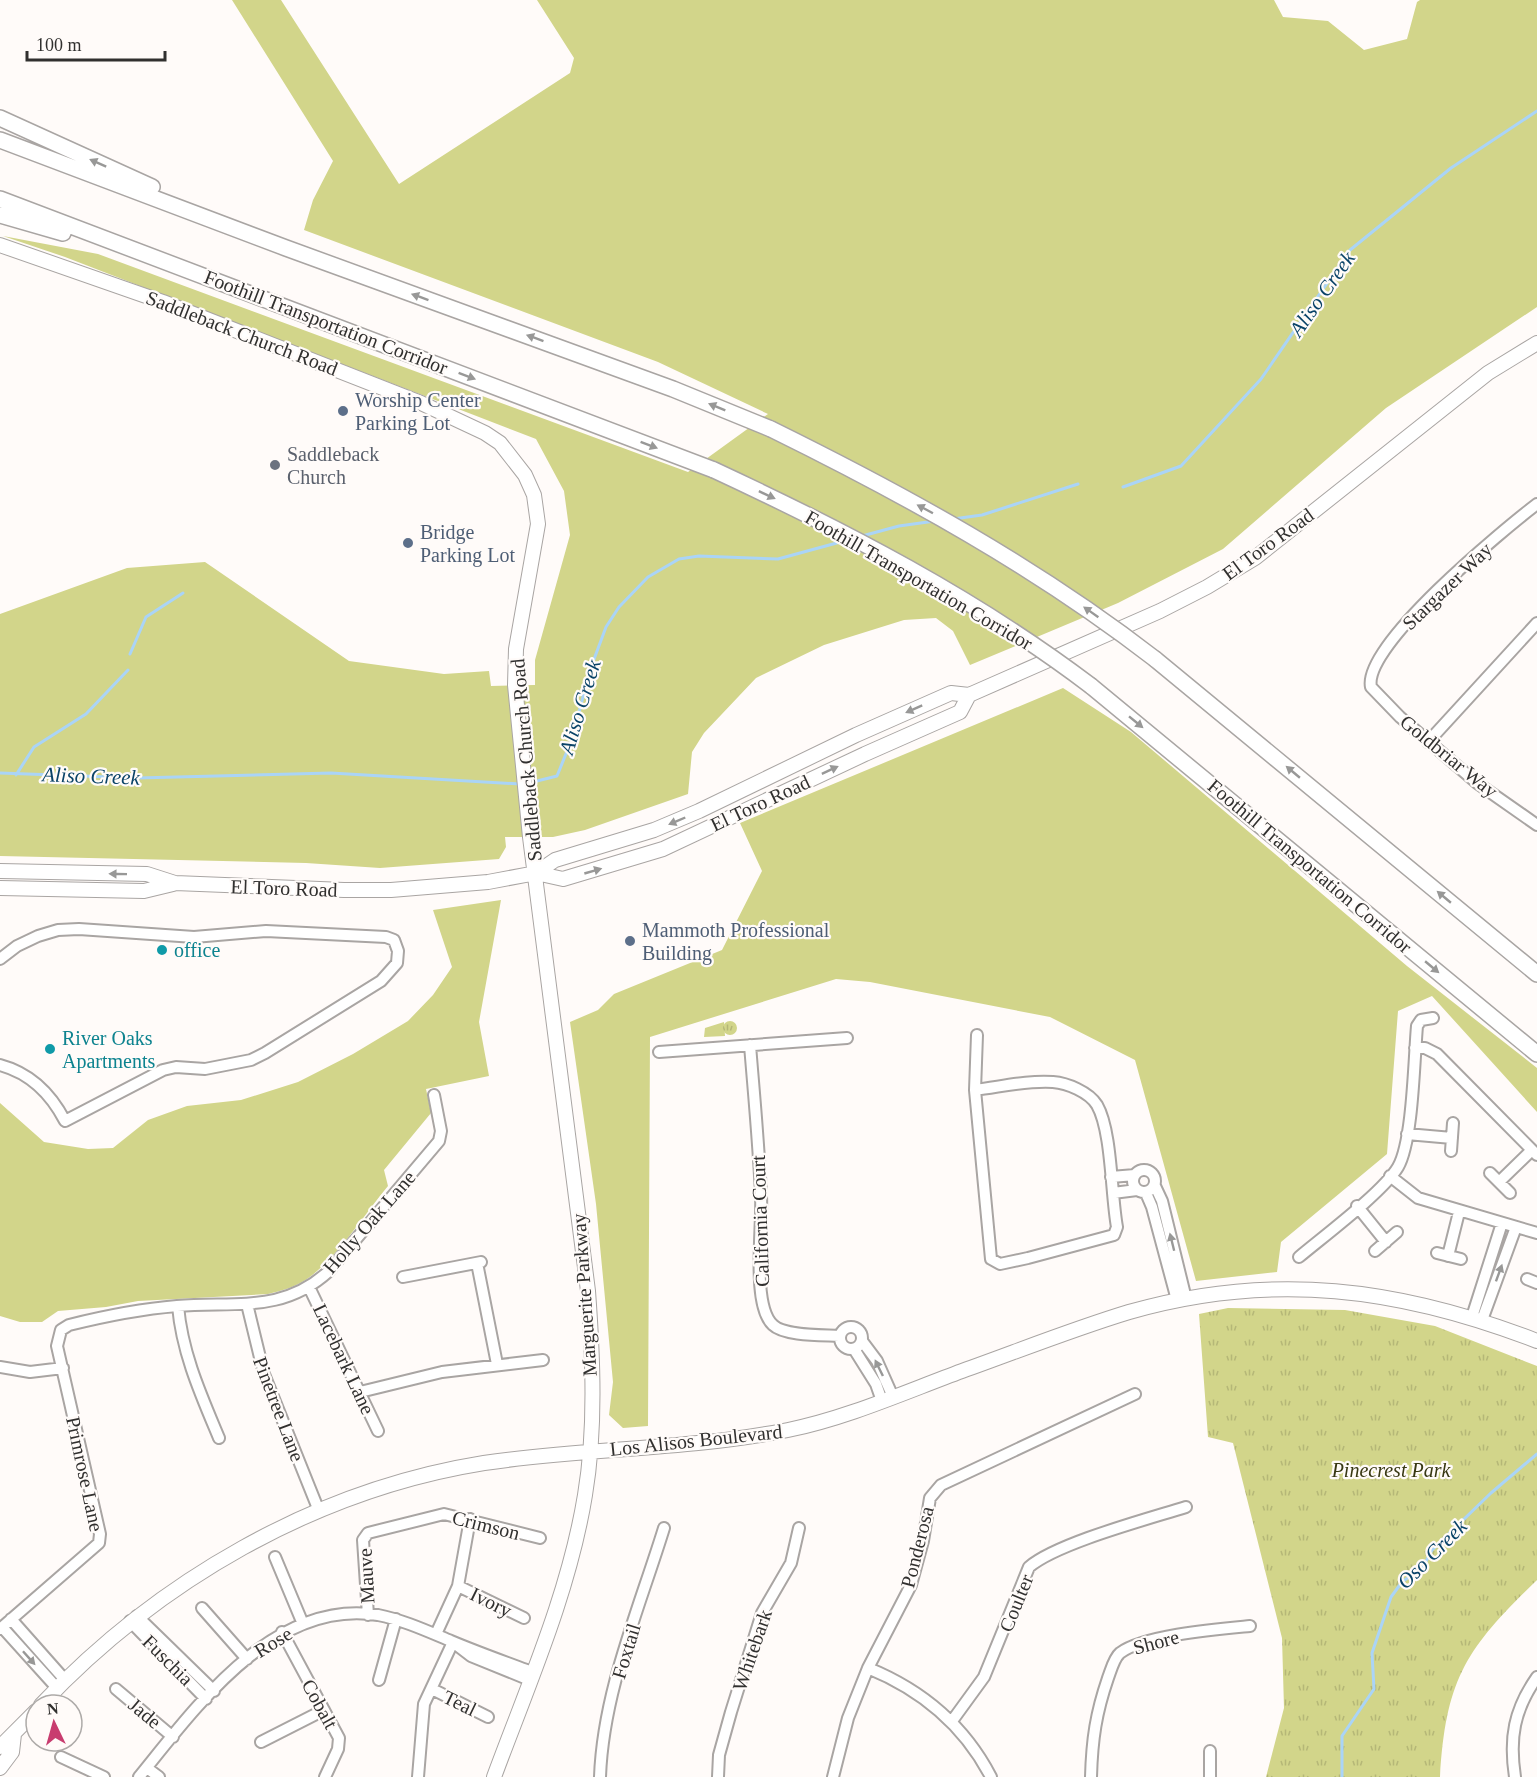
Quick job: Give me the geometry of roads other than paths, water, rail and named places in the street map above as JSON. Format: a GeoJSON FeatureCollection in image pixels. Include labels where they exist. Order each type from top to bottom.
{"type":"FeatureCollection","features":[{"type":"Feature","properties":{"kind":"highway"},"geometry":{"type":"LineString","coordinates":[[0,118],[286,248]]}},
{"type":"Feature","properties":{"kind":"highway"},"geometry":{"type":"LineString","coordinates":[[0,140],[286,248],[673,389],[771,429],[955,526],[1083,606],[1155,658],[1537,974]]}},
{"type":"Feature","properties":{"kind":"highway","name":"Foothill Transportation Corridor"},"geometry":{"type":"LineString","coordinates":[[0,199],[714,470],[808,514],[881,553],[958,597],[1091,686],[1537,1054]]}},
{"type":"Feature","properties":{"kind":"highway"},"geometry":{"type":"LineString","coordinates":[[0,214],[165,262]]}},
{"type":"Feature","properties":{"kind":"main road","name":"Saddleback Church Road"},"geometry":{"type":"LineString","coordinates":[[0,245],[163,302],[371,384],[485,432],[500,443],[525,475],[534,495],[538,524],[516,649],[516,685],[530,837],[536,873]]}},
{"type":"Feature","properties":{"kind":"main road","name":"El Toro Road"},"geometry":{"type":"LineString","coordinates":[[536,873],[555,860],[654,830],[699,811],[856,735],[951,693],[969,695],[1160,611],[1208,587],[1255,558],[1488,373],[1537,344]]}},
{"type":"Feature","properties":{"kind":"main road","name":"El Toro Road"},"geometry":{"type":"LineString","coordinates":[[0,871],[147,874],[175,883],[344,891],[391,890],[488,882],[536,873],[563,879],[663,849],[854,758],[960,712],[969,695]]}},
{"type":"Feature","properties":{"kind":"main road","name":"Marguerite Parkway"},"geometry":{"type":"LineString","coordinates":[[494,1777],[562,1591],[577,1537],[590,1451],[592,1343],[588,1291],[536,873]]}},
{"type":"Feature","properties":{"kind":"main road","name":"El Toro Road"},"geometry":{"type":"LineString","coordinates":[[0,888],[144,891],[175,883]]}},
{"type":"Feature","properties":{"kind":"main road","name":"Los Alisos Boulevard"},"geometry":{"type":"LineString","coordinates":[[52,1693],[134,1619],[202,1571],[319,1511],[424,1476],[484,1464],[590,1451],[717,1441],[790,1430],[887,1399],[1098,1322],[1182,1300],[1299,1288],[1406,1299],[1477,1318],[1537,1341]]}},
{"type":"Feature","properties":{"kind":"main road"},"geometry":{"type":"LineString","coordinates":[[0,1747],[24,1724]]}},
{"type":"Feature","properties":{"kind":"main road"},"geometry":{"type":"LineString","coordinates":[[0,1768],[12,1752],[14,1734]]}},
{"type":"Feature","properties":{"kind":"street","name":"Stargazer Way"},"geometry":{"type":"LineString","coordinates":[[1369,679],[1374,667],[1403,625],[1422,604],[1536,506]]}},
{"type":"Feature","properties":{"kind":"street"},"geometry":{"type":"LineString","coordinates":[[1428,742],[1537,623]]}},
{"type":"Feature","properties":{"kind":"street","name":"Goldbriar Way"},"geometry":{"type":"LineString","coordinates":[[1369,679],[1371,687],[1428,742],[1477,783],[1537,825]]}},
{"type":"Feature","properties":{"kind":"street"},"geometry":{"type":"LineString","coordinates":[[0,959],[17,946],[38,936],[58,930],[79,929],[194,937],[266,931],[386,937],[394,940],[398,951],[397,963],[381,981],[360,996],[251,1060],[205,1070],[176,1067],[163,1070],[65,1121],[42,1089],[27,1077],[0,1065]]}},
{"type":"Feature","properties":{"kind":"street"},"geometry":{"type":"LineString","coordinates":[[1299,1257],[1390,1176],[1403,1153],[1407,1134],[1417,1026],[1421,1020],[1433,1018]]}},
{"type":"Feature","properties":{"kind":"street"},"geometry":{"type":"LineString","coordinates":[[975,1090],[1046,1082],[1062,1083],[1091,1098],[1100,1111],[1112,1177],[1117,1230],[1112,1237],[1000,1264],[993,1261],[989,1252],[975,1090],[977,1035]]}},
{"type":"Feature","properties":{"kind":"street"},"geometry":{"type":"LineString","coordinates":[[659,1052],[847,1038]]}},
{"type":"Feature","properties":{"kind":"street","name":"California Court"},"geometry":{"type":"LineString","coordinates":[[750,1045],[761,1197],[759,1273],[766,1313],[772,1324],[783,1331],[839,1336]]}},
{"type":"Feature","properties":{"kind":"street"},"geometry":{"type":"LineString","coordinates":[[1414,1048],[1425,1048],[1437,1054],[1535,1152],[1499,1182]]}},
{"type":"Feature","properties":{"kind":"street","name":"Holly Oak Lane"},"geometry":{"type":"LineString","coordinates":[[69,1325],[126,1311],[178,1306],[247,1304],[284,1299],[309,1287],[329,1271],[439,1141],[441,1131],[434,1095]]}},
{"type":"Feature","properties":{"kind":"street"},"geometry":{"type":"LineString","coordinates":[[1451,1151],[1453,1123]]}},
{"type":"Feature","properties":{"kind":"street"},"geometry":{"type":"LineString","coordinates":[[1407,1134],[1452,1138]]}},
{"type":"Feature","properties":{"kind":"street"},"geometry":{"type":"LineString","coordinates":[[1113,1193],[1146,1190],[1156,1178],[1148,1170],[1140,1170],[1135,1175],[1133,1183],[1146,1190],[1182,1300]]}},
{"type":"Feature","properties":{"kind":"street"},"geometry":{"type":"LineString","coordinates":[[1490,1173],[1510,1193]]}},
{"type":"Feature","properties":{"kind":"street"},"geometry":{"type":"LineString","coordinates":[[1112,1177],[1135,1175]]}},
{"type":"Feature","properties":{"kind":"street"},"geometry":{"type":"LineString","coordinates":[[1390,1176],[1418,1198],[1459,1212],[1537,1233]]}},
{"type":"Feature","properties":{"kind":"street"},"geometry":{"type":"LineString","coordinates":[[1358,1206],[1386,1242]]}},
{"type":"Feature","properties":{"kind":"street"},"geometry":{"type":"LineString","coordinates":[[1448,1256],[1459,1212]]}},
{"type":"Feature","properties":{"kind":"street"},"geometry":{"type":"LineString","coordinates":[[1477,1318],[1502,1223]]}},
{"type":"Feature","properties":{"kind":"street"},"geometry":{"type":"LineString","coordinates":[[1477,1318],[1516,1227]]}},
{"type":"Feature","properties":{"kind":"street"},"geometry":{"type":"LineString","coordinates":[[1376,1251],[1397,1232]]}},
{"type":"Feature","properties":{"kind":"street"},"geometry":{"type":"LineString","coordinates":[[1437,1253],[1461,1259]]}},
{"type":"Feature","properties":{"kind":"street"},"geometry":{"type":"LineString","coordinates":[[404,1277],[479,1262],[497,1364]]}},
{"type":"Feature","properties":{"kind":"street","name":"Lacebark Lane"},"geometry":{"type":"LineString","coordinates":[[309,1287],[378,1431]]}},
{"type":"Feature","properties":{"kind":"street","name":"Pinetree Lane"},"geometry":{"type":"LineString","coordinates":[[247,1304],[264,1374],[319,1511]]}},
{"type":"Feature","properties":{"kind":"street"},"geometry":{"type":"LineString","coordinates":[[178,1306],[180,1330],[188,1361],[219,1438]]}},
{"type":"Feature","properties":{"kind":"street","name":"Primrose Lane"},"geometry":{"type":"LineString","coordinates":[[4,1625],[99,1543],[100,1534],[57,1337],[69,1325]]}},
{"type":"Feature","properties":{"kind":"street","name":"California Court"},"geometry":{"type":"LineString","coordinates":[[839,1336],[843,1329],[854,1327],[861,1331],[858,1345]]}},
{"type":"Feature","properties":{"kind":"street","name":"California Court"},"geometry":{"type":"LineString","coordinates":[[839,1336],[844,1347],[858,1345],[877,1361],[887,1399]]}},
{"type":"Feature","properties":{"kind":"street"},"geometry":{"type":"LineString","coordinates":[[360,1392],[441,1372],[543,1359]]}},
{"type":"Feature","properties":{"kind":"street"},"geometry":{"type":"LineString","coordinates":[[0,1367],[30,1372],[63,1368]]}},
{"type":"Feature","properties":{"kind":"street","name":"Ponderosa"},"geometry":{"type":"LineString","coordinates":[[833,1777],[833,1766],[848,1718],[868,1668],[911,1585],[923,1541],[930,1498],[941,1485],[1135,1394]]}},
{"type":"Feature","properties":{"kind":"street","name":"Coulter"},"geometry":{"type":"LineString","coordinates":[[952,1721],[984,1677],[1029,1567],[1042,1559],[1079,1544],[1186,1507]]}},
{"type":"Feature","properties":{"kind":"street","name":"Crimson"},"geometry":{"type":"LineString","coordinates":[[365,1537],[368,1533],[434,1516],[453,1515],[540,1538]]}},
{"type":"Feature","properties":{"kind":"street"},"geometry":{"type":"LineString","coordinates":[[436,1634],[458,1586],[470,1519]]}},
{"type":"Feature","properties":{"kind":"street","name":"Foxtail"},"geometry":{"type":"LineString","coordinates":[[600,1777],[601,1744],[608,1707],[664,1528]]}},
{"type":"Feature","properties":{"kind":"street","name":"Whitebark"},"geometry":{"type":"LineString","coordinates":[[718,1777],[722,1744],[758,1624],[791,1563],[799,1528]]}},
{"type":"Feature","properties":{"kind":"street","name":"Mauve"},"geometry":{"type":"LineString","coordinates":[[365,1537],[368,1615]]}},
{"type":"Feature","properties":{"kind":"street"},"geometry":{"type":"LineString","coordinates":[[275,1557],[303,1624]]}},
{"type":"Feature","properties":{"kind":"street","name":"Ivory"},"geometry":{"type":"LineString","coordinates":[[458,1586],[524,1618]]}},
{"type":"Feature","properties":{"kind":"street"},"geometry":{"type":"LineString","coordinates":[[202,1608],[247,1659]]}},
{"type":"Feature","properties":{"kind":"street","name":"Rose"},"geometry":{"type":"LineString","coordinates":[[139,1777],[210,1695],[262,1644],[282,1632],[326,1617],[368,1615],[396,1619],[453,1642],[471,1656],[531,1676]]}},
{"type":"Feature","properties":{"kind":"street","name":"Fuschia"},"geometry":{"type":"LineString","coordinates":[[134,1619],[210,1695]]}},
{"type":"Feature","properties":{"kind":"street"},"geometry":{"type":"LineString","coordinates":[[379,1680],[396,1619]]}},
{"type":"Feature","properties":{"kind":"street"},"geometry":{"type":"LineString","coordinates":[[4,1625],[61,1684]]}},
{"type":"Feature","properties":{"kind":"street","name":"Shore"},"geometry":{"type":"LineString","coordinates":[[1091,1777],[1092,1736],[1097,1712],[1118,1655],[1132,1646],[1202,1631],[1250,1626]]}},
{"type":"Feature","properties":{"kind":"street","name":"Cobalt"},"geometry":{"type":"LineString","coordinates":[[282,1632],[339,1738],[338,1749],[325,1777]]}},
{"type":"Feature","properties":{"kind":"street"},"geometry":{"type":"LineString","coordinates":[[418,1777],[424,1704],[453,1642]]}},
{"type":"Feature","properties":{"kind":"street"},"geometry":{"type":"LineString","coordinates":[[868,1668],[917,1692],[952,1721],[980,1756],[991,1777]]}},
{"type":"Feature","properties":{"kind":"street"},"geometry":{"type":"LineString","coordinates":[[1515,1777],[1511,1750],[1514,1723],[1522,1701],[1537,1677]]}},
{"type":"Feature","properties":{"kind":"street","name":"Jade"},"geometry":{"type":"LineString","coordinates":[[116,1689],[173,1737]]}},
{"type":"Feature","properties":{"kind":"street","name":"Teal"},"geometry":{"type":"LineString","coordinates":[[432,1689],[488,1717]]}},
{"type":"Feature","properties":{"kind":"street"},"geometry":{"type":"LineString","coordinates":[[261,1742],[324,1710]]}},
{"type":"Feature","properties":{"kind":"street"},"geometry":{"type":"LineString","coordinates":[[1210,1751],[1210,1777]]}},
{"type":"Feature","properties":{"kind":"street"},"geometry":{"type":"LineString","coordinates":[[61,1757],[105,1777]]}},
{"type":"Feature","properties":{"kind":"street"},"geometry":{"type":"LineString","coordinates":[[147,1768],[159,1777]]}},
{"type":"Feature","properties":{"kind":"waterway","name":"Aliso Creek"},"geometry":{"type":"LineString","coordinates":[[1123,487],[1181,466],[1261,379],[1350,250],[1451,168],[1537,111]]}},
{"type":"Feature","properties":{"kind":"waterway","name":"Aliso Creek"},"geometry":{"type":"LineString","coordinates":[[953,519],[982,515],[1078,484]]}},
{"type":"Feature","properties":{"kind":"waterway","name":"Aliso Creek"},"geometry":{"type":"LineString","coordinates":[[862,536],[899,526],[935,521]]}},
{"type":"Feature","properties":{"kind":"waterway","name":"Aliso Creek"},"geometry":{"type":"LineString","coordinates":[[529,783],[557,776],[572,739],[590,670],[606,627],[619,607],[648,577],[679,559],[699,556],[778,559],[844,541]]}},
{"type":"Feature","properties":{"kind":"waterway"},"geometry":{"type":"LineString","coordinates":[[130,654],[146,617],[183,593]]}},
{"type":"Feature","properties":{"kind":"waterway"},"geometry":{"type":"LineString","coordinates":[[16,775],[34,747],[86,714],[128,670]]}},
{"type":"Feature","properties":{"kind":"waterway","name":"Aliso Creek"},"geometry":{"type":"LineString","coordinates":[[0,773],[137,778],[331,773],[520,784]]}},
{"type":"Feature","properties":{"kind":"waterway","name":"Oso Creek"},"geometry":{"type":"LineString","coordinates":[[1342,1777],[1342,1736],[1374,1689],[1372,1653],[1391,1597],[1402,1582],[1423,1567],[1432,1550],[1491,1493],[1537,1454]]}},
{"type":"Feature","properties":{"kind":"place","name":"Worship Center Parking Lot"},"geometry":{"type":"Point","coordinates":[343,411]}},
{"type":"Feature","properties":{"kind":"place","name":"Saddleback Church"},"geometry":{"type":"Point","coordinates":[275,465]}},
{"type":"Feature","properties":{"kind":"place","name":"Bridge Parking Lot"},"geometry":{"type":"Point","coordinates":[408,543]}},
{"type":"Feature","properties":{"kind":"place","name":"Mammoth Professional Building"},"geometry":{"type":"Point","coordinates":[630,941]}},
{"type":"Feature","properties":{"kind":"place","name":"office"},"geometry":{"type":"Point","coordinates":[162,950]}},
{"type":"Feature","properties":{"kind":"place","name":"River Oaks Apartments"},"geometry":{"type":"Point","coordinates":[50,1049]}},
{"type":"Feature","properties":{"kind":"park label","name":"Pinecrest Park"},"geometry":{"type":"Point","coordinates":[1391,1470]}}]}
